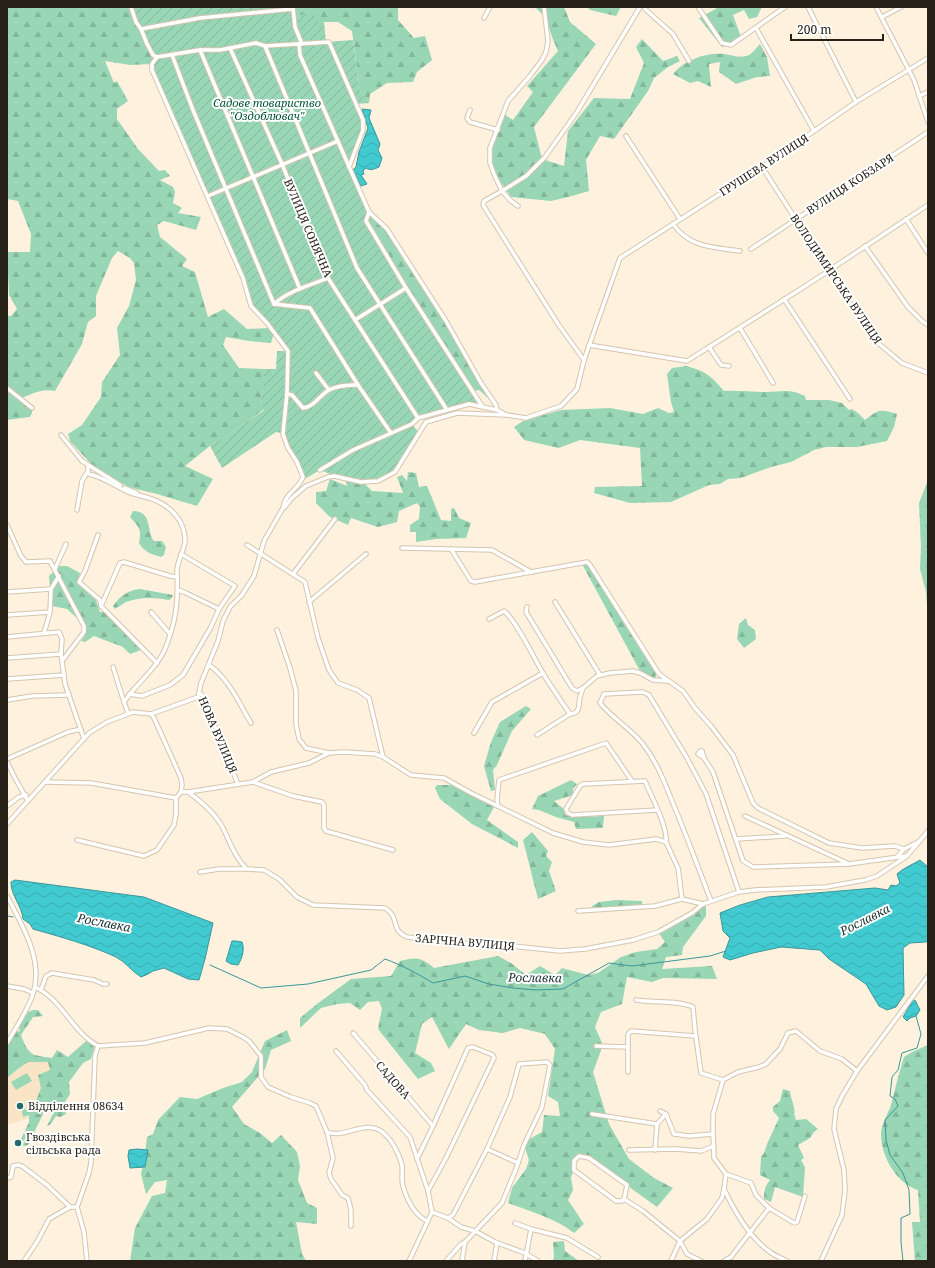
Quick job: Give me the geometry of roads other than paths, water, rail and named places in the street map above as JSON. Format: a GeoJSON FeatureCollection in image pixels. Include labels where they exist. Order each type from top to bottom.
{"type":"FeatureCollection","features":[{"type":"Feature","properties":{"kind":"street"},"geometry":{"type":"LineString","coordinates":[[131,7],[146,44],[152,55],[157,57],[200,50],[220,50],[256,43],[265,46],[329,42],[363,120],[363,130],[349,167]]}},
{"type":"Feature","properties":{"kind":"street"},"geometry":{"type":"LineString","coordinates":[[484,18],[490,7]]}},
{"type":"Feature","properties":{"kind":"street"},"geometry":{"type":"LineString","coordinates":[[518,206],[502,191],[494,174],[489,157],[490,148],[508,101],[542,60],[546,52],[548,41],[544,7]]}},
{"type":"Feature","properties":{"kind":"street"},"geometry":{"type":"LineString","coordinates":[[584,360],[558,324],[518,258],[483,205],[484,202],[526,176],[545,156],[577,112],[640,7]]}},
{"type":"Feature","properties":{"kind":"street"},"geometry":{"type":"LineString","coordinates":[[645,7],[645,9],[673,34],[689,61]]}},
{"type":"Feature","properties":{"kind":"street"},"geometry":{"type":"LineString","coordinates":[[698,7],[722,43],[731,45],[785,7]]}},
{"type":"Feature","properties":{"kind":"street"},"geometry":{"type":"LineString","coordinates":[[808,7],[856,102]]}},
{"type":"Feature","properties":{"kind":"street"},"geometry":{"type":"LineString","coordinates":[[876,7],[907,70],[914,80],[928,122]]}},
{"type":"Feature","properties":{"kind":"street"},"geometry":{"type":"LineString","coordinates":[[882,17],[901,7]]}},
{"type":"Feature","properties":{"kind":"street"},"geometry":{"type":"LineString","coordinates":[[141,29],[200,18],[293,8],[295,27],[300,44],[300,55],[369,212],[387,229],[446,321],[481,383],[496,405],[497,410]]}},
{"type":"Feature","properties":{"kind":"street"},"geometry":{"type":"LineString","coordinates":[[756,28],[814,131]]}},
{"type":"Feature","properties":{"kind":"street"},"geometry":{"type":"LineString","coordinates":[[265,46],[357,268],[447,410]]}},
{"type":"Feature","properties":{"kind":"street","name":"ВУЛИЦЯ СОНЯЧНА"},"geometry":{"type":"LineString","coordinates":[[230,48],[282,164],[328,278],[418,418]]}},
{"type":"Feature","properties":{"kind":"street"},"geometry":{"type":"LineString","coordinates":[[200,50],[300,290]]}},
{"type":"Feature","properties":{"kind":"street"},"geometry":{"type":"LineString","coordinates":[[172,55],[193,110],[274,304]]}},
{"type":"Feature","properties":{"kind":"street"},"geometry":{"type":"LineString","coordinates":[[157,57],[152,64],[152,70],[243,278],[251,306],[267,323],[288,351],[284,434],[288,448],[297,462],[303,477],[300,483],[289,494],[283,504],[283,508]]}},
{"type":"Feature","properties":{"kind":"street","name":"ГРУШЕВА ВУЛИЦЯ"},"geometry":{"type":"LineString","coordinates":[[589,345],[620,258],[762,167],[856,102],[928,58]]}},
{"type":"Feature","properties":{"kind":"street"},"geometry":{"type":"LineString","coordinates":[[919,96],[928,92]]}},
{"type":"Feature","properties":{"kind":"street"},"geometry":{"type":"LineString","coordinates":[[470,110],[468,118],[470,122],[498,130]]}},
{"type":"Feature","properties":{"kind":"street","name":"ВУЛИЦЯ КОБЗАРЯ"},"geometry":{"type":"LineString","coordinates":[[751,249],[928,132]]}},
{"type":"Feature","properties":{"kind":"street"},"geometry":{"type":"LineString","coordinates":[[626,136],[680,219]]}},
{"type":"Feature","properties":{"kind":"street"},"geometry":{"type":"LineString","coordinates":[[208,196],[338,141]]}},
{"type":"Feature","properties":{"kind":"street","name":"ВОЛОДИМИРСЬКА ВУЛИЦЯ"},"geometry":{"type":"LineString","coordinates":[[762,167],[878,343],[902,363],[928,372]]}},
{"type":"Feature","properties":{"kind":"street"},"geometry":{"type":"LineString","coordinates":[[199,693],[201,683],[218,641],[223,621],[230,607],[242,595],[254,576],[264,541],[283,508],[302,489],[321,479],[334,476],[361,482],[378,481],[395,472],[426,422],[457,413],[507,415],[526,418],[561,406],[577,389],[589,345],[687,362],[928,205]]}},
{"type":"Feature","properties":{"kind":"street"},"geometry":{"type":"LineString","coordinates":[[369,212],[366,221],[406,288],[482,407]]}},
{"type":"Feature","properties":{"kind":"street"},"geometry":{"type":"LineString","coordinates":[[906,219],[928,253]]}},
{"type":"Feature","properties":{"kind":"street"},"geometry":{"type":"LineString","coordinates":[[673,224],[685,237],[695,243],[740,251]]}},
{"type":"Feature","properties":{"kind":"street"},"geometry":{"type":"LineString","coordinates":[[865,246],[908,307],[922,322],[928,325]]}},
{"type":"Feature","properties":{"kind":"street"},"geometry":{"type":"LineString","coordinates":[[274,304],[278,300],[328,278]]}},
{"type":"Feature","properties":{"kind":"street"},"geometry":{"type":"LineString","coordinates":[[355,320],[406,288]]}},
{"type":"Feature","properties":{"kind":"street"},"geometry":{"type":"LineString","coordinates":[[784,300],[850,399]]}},
{"type":"Feature","properties":{"kind":"street"},"geometry":{"type":"LineString","coordinates":[[274,304],[310,308],[358,385],[391,433]]}},
{"type":"Feature","properties":{"kind":"street"},"geometry":{"type":"LineString","coordinates":[[740,328],[773,384]]}},
{"type":"Feature","properties":{"kind":"street"},"geometry":{"type":"LineString","coordinates":[[709,347],[721,365],[729,366]]}},
{"type":"Feature","properties":{"kind":"street"},"geometry":{"type":"LineString","coordinates":[[316,372],[329,390]]}},
{"type":"Feature","properties":{"kind":"street"},"geometry":{"type":"LineString","coordinates":[[287,394],[292,395],[303,408],[308,407],[329,390],[343,385],[358,385]]}},
{"type":"Feature","properties":{"kind":"street"},"geometry":{"type":"LineString","coordinates":[[7,388],[32,408]]}},
{"type":"Feature","properties":{"kind":"street"},"geometry":{"type":"LineString","coordinates":[[320,470],[353,450],[412,424],[418,418],[469,404],[497,410],[507,415]]}},
{"type":"Feature","properties":{"kind":"street"},"geometry":{"type":"LineString","coordinates":[[61,435],[79,458],[88,466],[116,483],[137,492]]}},
{"type":"Feature","properties":{"kind":"street"},"geometry":{"type":"LineString","coordinates":[[77,510],[82,481],[88,471],[88,466]]}},
{"type":"Feature","properties":{"kind":"street"},"geometry":{"type":"LineString","coordinates":[[88,471],[89,474],[97,476],[130,493],[159,502],[171,510],[179,520],[184,530],[186,540],[177,570],[178,590],[174,624],[163,654],[154,668],[129,694],[124,702]]}},
{"type":"Feature","properties":{"kind":"street"},"geometry":{"type":"LineString","coordinates":[[293,574],[335,519]]}},
{"type":"Feature","properties":{"kind":"street"},"geometry":{"type":"LineString","coordinates":[[7,525],[21,556],[26,562],[50,561],[84,626],[84,632],[62,661]]}},
{"type":"Feature","properties":{"kind":"street"},"geometry":{"type":"LineString","coordinates":[[98,535],[85,571],[79,582],[100,600],[101,606],[157,663]]}},
{"type":"Feature","properties":{"kind":"street"},"geometry":{"type":"LineString","coordinates":[[55,569],[66,544]]}},
{"type":"Feature","properties":{"kind":"street"},"geometry":{"type":"LineString","coordinates":[[247,545],[305,582],[318,638],[329,670],[338,683],[357,690],[369,698],[383,757]]}},
{"type":"Feature","properties":{"kind":"street"},"geometry":{"type":"LineString","coordinates":[[402,548],[492,550],[531,572]]}},
{"type":"Feature","properties":{"kind":"street"},"geometry":{"type":"LineString","coordinates":[[451,549],[471,581],[475,582],[587,562],[659,674],[683,691],[733,755],[753,803],[758,808],[829,843],[862,848],[895,846],[904,849]]}},
{"type":"Feature","properties":{"kind":"street"},"geometry":{"type":"LineString","coordinates":[[129,694],[142,696],[170,685],[183,675],[211,627],[219,609],[235,586],[181,554]]}},
{"type":"Feature","properties":{"kind":"street"},"geometry":{"type":"LineString","coordinates":[[310,602],[366,554]]}},
{"type":"Feature","properties":{"kind":"street"},"geometry":{"type":"LineString","coordinates":[[101,606],[120,563],[124,562],[177,577]]}},
{"type":"Feature","properties":{"kind":"street"},"geometry":{"type":"LineString","coordinates":[[44,633],[50,612],[51,589],[59,576]]}},
{"type":"Feature","properties":{"kind":"street"},"geometry":{"type":"LineString","coordinates":[[7,592],[51,589]]}},
{"type":"Feature","properties":{"kind":"street"},"geometry":{"type":"LineString","coordinates":[[178,590],[219,609]]}},
{"type":"Feature","properties":{"kind":"street"},"geometry":{"type":"LineString","coordinates":[[555,602],[600,675]]}},
{"type":"Feature","properties":{"kind":"street"},"geometry":{"type":"LineString","coordinates":[[527,608],[526,612],[572,688],[577,691],[600,675],[610,673],[633,671],[653,680],[668,681]]}},
{"type":"Feature","properties":{"kind":"street"},"geometry":{"type":"LineString","coordinates":[[489,619],[504,611],[507,614],[570,714]]}},
{"type":"Feature","properties":{"kind":"street"},"geometry":{"type":"LineString","coordinates":[[7,615],[50,612]]}},
{"type":"Feature","properties":{"kind":"street"},"geometry":{"type":"LineString","coordinates":[[151,612],[170,634]]}},
{"type":"Feature","properties":{"kind":"street"},"geometry":{"type":"LineString","coordinates":[[277,630],[296,691],[296,724],[299,739],[306,748],[329,753],[344,752],[375,754],[383,757],[411,775],[444,778],[553,833],[583,842],[608,845],[656,839],[666,842]]}},
{"type":"Feature","properties":{"kind":"street"},"geometry":{"type":"LineString","coordinates":[[7,637],[59,632],[62,639],[61,654],[64,674],[69,695],[84,739]]}},
{"type":"Feature","properties":{"kind":"street"},"geometry":{"type":"LineString","coordinates":[[7,658],[61,654]]}},
{"type":"Feature","properties":{"kind":"street"},"geometry":{"type":"LineString","coordinates":[[209,665],[214,668],[230,687],[251,723]]}},
{"type":"Feature","properties":{"kind":"street"},"geometry":{"type":"LineString","coordinates":[[113,667],[128,713]]}},
{"type":"Feature","properties":{"kind":"street"},"geometry":{"type":"LineString","coordinates":[[474,733],[492,702],[543,673]]}},
{"type":"Feature","properties":{"kind":"street"},"geometry":{"type":"LineString","coordinates":[[7,679],[64,674]]}},
{"type":"Feature","properties":{"kind":"street"},"geometry":{"type":"LineString","coordinates":[[537,735],[579,710],[580,697],[583,688]]}},
{"type":"Feature","properties":{"kind":"street"},"geometry":{"type":"LineString","coordinates":[[710,901],[659,770],[643,744],[629,729],[608,713],[600,703],[604,694],[643,692],[649,695],[684,752],[706,794],[738,892]]}},
{"type":"Feature","properties":{"kind":"street","name":"НОВА ВУЛИЦЯ"},"geometry":{"type":"LineString","coordinates":[[151,714],[198,697],[199,693],[202,695],[238,784]]}},
{"type":"Feature","properties":{"kind":"street"},"geometry":{"type":"LineString","coordinates":[[7,700],[32,696],[69,695]]}},
{"type":"Feature","properties":{"kind":"street"},"geometry":{"type":"LineString","coordinates":[[7,824],[89,733],[107,722],[128,713],[137,711],[151,714],[157,723],[181,778],[181,792],[176,798],[174,825],[157,850],[144,856],[77,840]]}},
{"type":"Feature","properties":{"kind":"street"},"geometry":{"type":"LineString","coordinates":[[7,759],[68,732],[81,730]]}},
{"type":"Feature","properties":{"kind":"street"},"geometry":{"type":"LineString","coordinates":[[498,806],[497,800],[499,780],[606,743],[632,781]]}},
{"type":"Feature","properties":{"kind":"street"},"geometry":{"type":"LineString","coordinates":[[181,792],[253,782],[270,772],[309,764],[329,753]]}},
{"type":"Feature","properties":{"kind":"street"},"geometry":{"type":"LineString","coordinates":[[704,758],[713,772],[743,861],[753,867],[849,864],[907,856]]}},
{"type":"Feature","properties":{"kind":"street"},"geometry":{"type":"LineString","coordinates":[[7,762],[28,801]]}},
{"type":"Feature","properties":{"kind":"street"},"geometry":{"type":"LineString","coordinates":[[657,810],[572,815],[568,813],[566,809],[580,786],[583,784],[645,781],[657,810],[667,836],[666,842],[678,868],[682,899]]}},
{"type":"Feature","properties":{"kind":"street"},"geometry":{"type":"LineString","coordinates":[[45,782],[91,783],[176,798]]}},
{"type":"Feature","properties":{"kind":"street"},"geometry":{"type":"LineString","coordinates":[[253,782],[293,796],[322,802],[324,805],[324,828],[326,831],[393,850]]}},
{"type":"Feature","properties":{"kind":"street"},"geometry":{"type":"LineString","coordinates":[[188,792],[210,810],[222,826],[242,865],[247,869]]}},
{"type":"Feature","properties":{"kind":"street"},"geometry":{"type":"LineString","coordinates":[[7,806],[19,797],[26,796]]}},
{"type":"Feature","properties":{"kind":"street"},"geometry":{"type":"LineString","coordinates":[[745,816],[849,864]]}},
{"type":"Feature","properties":{"kind":"street","name":"ЗАРІЧНА ВУЛИЦЯ"},"geometry":{"type":"LineString","coordinates":[[200,872],[219,869],[264,870],[279,879],[297,897],[313,905],[386,908],[391,911],[394,916],[397,930],[407,937],[457,943],[502,945],[560,951],[585,949],[633,940],[658,932],[692,913],[703,904],[738,892],[826,887],[877,876],[907,856],[928,831]]}},
{"type":"Feature","properties":{"kind":"street"},"geometry":{"type":"LineString","coordinates":[[736,839],[787,836]]}},
{"type":"Feature","properties":{"kind":"street"},"geometry":{"type":"LineString","coordinates":[[897,857],[904,849],[921,840]]}},
{"type":"Feature","properties":{"kind":"street"},"geometry":{"type":"LineString","coordinates":[[7,896],[26,934],[31,947],[36,970],[35,987],[33,993],[7,1043]]}},
{"type":"Feature","properties":{"kind":"street"},"geometry":{"type":"LineString","coordinates":[[578,911],[655,906],[682,899],[703,904]]}},
{"type":"Feature","properties":{"kind":"street"},"geometry":{"type":"LineString","coordinates":[[41,990],[46,976],[52,973],[94,980],[107,984]]}},
{"type":"Feature","properties":{"kind":"street"},"geometry":{"type":"LineString","coordinates":[[821,1261],[842,1215],[845,1190],[844,1170],[834,1129],[834,1117],[842,1096],[857,1071],[928,976]]}},
{"type":"Feature","properties":{"kind":"street"},"geometry":{"type":"LineString","coordinates":[[7,986],[33,993]]}},
{"type":"Feature","properties":{"kind":"street"},"geometry":{"type":"LineString","coordinates":[[35,987],[46,992],[61,1007],[81,1032],[98,1046],[145,1043],[209,1028],[222,1028],[233,1031],[249,1041],[261,1056],[261,1077],[268,1087],[316,1106],[327,1132],[333,1158],[329,1173],[331,1179],[342,1195],[348,1198],[351,1210],[351,1226]]}},
{"type":"Feature","properties":{"kind":"street"},"geometry":{"type":"LineString","coordinates":[[636,1000],[649,1002],[687,1003],[694,1007],[695,1036],[701,1073],[723,1080]]}},
{"type":"Feature","properties":{"kind":"street"},"geometry":{"type":"LineString","coordinates":[[628,1072],[628,1034],[631,1031],[695,1036]]}},
{"type":"Feature","properties":{"kind":"street"},"geometry":{"type":"LineString","coordinates":[[805,1196],[797,1222],[794,1223],[769,1208],[756,1195],[751,1183],[726,1174],[714,1158],[713,1114],[723,1080],[738,1072],[766,1064],[780,1049],[788,1033],[796,1031],[820,1051],[842,1059],[857,1071]]}},
{"type":"Feature","properties":{"kind":"street","name":"САДОВА"},"geometry":{"type":"LineString","coordinates":[[353,1033],[433,1126]]}},
{"type":"Feature","properties":{"kind":"street"},"geometry":{"type":"LineString","coordinates":[[87,1261],[84,1232],[78,1207],[89,1174],[91,1162],[95,1056],[98,1046]]}},
{"type":"Feature","properties":{"kind":"street"},"geometry":{"type":"LineString","coordinates":[[596,1046],[628,1047]]}},
{"type":"Feature","properties":{"kind":"street"},"geometry":{"type":"LineString","coordinates":[[417,1159],[468,1048],[473,1047],[493,1056],[493,1060],[449,1152],[428,1191]]}},
{"type":"Feature","properties":{"kind":"street"},"geometry":{"type":"LineString","coordinates":[[336,1051],[365,1085],[367,1090],[410,1137],[428,1191],[432,1212],[409,1261]]}},
{"type":"Feature","properties":{"kind":"street"},"geometry":{"type":"LineString","coordinates":[[446,1261],[502,1203],[524,1145],[542,1106],[550,1065],[547,1062],[519,1064],[510,1097],[487,1149],[453,1215],[448,1218]]}},
{"type":"Feature","properties":{"kind":"street"},"geometry":{"type":"LineString","coordinates":[[660,1111],[666,1114],[674,1134],[689,1136],[713,1134]]}},
{"type":"Feature","properties":{"kind":"street"},"geometry":{"type":"LineString","coordinates":[[592,1114],[657,1124]]}},
{"type":"Feature","properties":{"kind":"street"},"geometry":{"type":"LineString","coordinates":[[655,1150],[657,1124],[666,1114]]}},
{"type":"Feature","properties":{"kind":"street"},"geometry":{"type":"LineString","coordinates":[[327,1132],[336,1133],[366,1127],[374,1128],[382,1132],[394,1145],[402,1165],[403,1186],[414,1209],[421,1218],[428,1221]]}},
{"type":"Feature","properties":{"kind":"street"},"geometry":{"type":"LineString","coordinates":[[629,1150],[676,1149],[701,1151],[714,1146]]}},
{"type":"Feature","properties":{"kind":"street"},"geometry":{"type":"LineString","coordinates":[[487,1149],[518,1163]]}},
{"type":"Feature","properties":{"kind":"street"},"geometry":{"type":"LineString","coordinates":[[579,1156],[589,1158],[627,1186],[624,1199],[622,1201],[616,1201],[574,1170],[574,1161],[579,1156]]}},
{"type":"Feature","properties":{"kind":"street"},"geometry":{"type":"LineString","coordinates":[[7,1178],[11,1177],[13,1166],[22,1166],[47,1185],[70,1206],[78,1207]]}},
{"type":"Feature","properties":{"kind":"street"},"geometry":{"type":"LineString","coordinates":[[671,1261],[680,1241],[707,1219],[722,1198],[726,1174]]}},
{"type":"Feature","properties":{"kind":"street"},"geometry":{"type":"LineString","coordinates":[[724,1189],[749,1233],[770,1252],[787,1261]]}},
{"type":"Feature","properties":{"kind":"street"},"geometry":{"type":"LineString","coordinates":[[624,1199],[643,1211],[680,1241],[687,1254],[701,1261]]}},
{"type":"Feature","properties":{"kind":"street"},"geometry":{"type":"LineString","coordinates":[[24,1261],[37,1242],[49,1219],[70,1206]]}},
{"type":"Feature","properties":{"kind":"street"},"geometry":{"type":"LineString","coordinates":[[724,1261],[731,1257],[769,1208]]}},
{"type":"Feature","properties":{"kind":"street"},"geometry":{"type":"LineString","coordinates":[[432,1212],[448,1218],[461,1227],[474,1231],[497,1243],[527,1254],[538,1261]]}},
{"type":"Feature","properties":{"kind":"street"},"geometry":{"type":"LineString","coordinates":[[515,1223],[531,1229],[567,1238],[598,1257]]}},
{"type":"Feature","properties":{"kind":"street"},"geometry":{"type":"LineString","coordinates":[[525,1261],[531,1229]]}},
{"type":"Feature","properties":{"kind":"street"},"geometry":{"type":"LineString","coordinates":[[462,1261],[465,1242]]}},
{"type":"Feature","properties":{"kind":"street"},"geometry":{"type":"LineString","coordinates":[[494,1261],[497,1243]]}},
{"type":"Feature","properties":{"kind":"water"},"geometry":{"type":"Polygon","coordinates":[[[362,109],[371,110],[369,118],[380,144],[378,150],[382,158],[379,167],[371,170],[366,168],[363,171],[364,174],[361,175],[367,184],[361,186],[353,170],[356,167],[359,152],[368,128],[362,109]]]}},
{"type":"Feature","properties":{"kind":"water"},"geometry":{"type":"Polygon","coordinates":[[[920,860],[928,867],[928,940],[926,942],[910,943],[903,948],[904,995],[896,1007],[887,1010],[879,1006],[866,984],[829,959],[820,950],[781,947],[730,960],[723,957],[730,938],[723,931],[720,913],[740,905],[768,897],[875,888],[888,890],[891,885],[896,886],[900,883],[897,874],[920,860]]]}},
{"type":"Feature","properties":{"kind":"water"},"geometry":{"type":"Polygon","coordinates":[[[15,880],[144,897],[213,923],[199,980],[188,979],[164,968],[153,971],[141,977],[123,961],[116,957],[86,945],[33,929],[30,924],[23,919],[21,910],[11,887],[11,882],[15,880]]]}},
{"type":"Feature","properties":{"kind":"water"},"geometry":{"type":"Polygon","coordinates":[[[232,941],[242,942],[243,945],[243,954],[238,965],[231,964],[226,961],[232,941]]]}},
{"type":"Feature","properties":{"kind":"water"},"geometry":{"type":"Polygon","coordinates":[[[915,1000],[920,1010],[916,1016],[907,1021],[903,1017],[912,1002],[915,1000]]]}},
{"type":"Feature","properties":{"kind":"water"},"geometry":{"type":"Polygon","coordinates":[[[129,1150],[148,1150],[145,1167],[130,1168],[128,1156],[129,1150]]]}},
{"type":"Feature","properties":{"kind":"waterway","name":"Рославка"},"geometry":{"type":"LineString","coordinates":[[7,916],[13,917]]}},
{"type":"Feature","properties":{"kind":"waterway","name":"Рославка"},"geometry":{"type":"LineString","coordinates":[[210,965],[261,988],[308,984],[371,970],[385,959],[398,964],[433,983],[465,976],[489,984],[536,990],[563,989],[609,963],[632,966],[710,956],[726,951]]}},
{"type":"Feature","properties":{"kind":"waterway"},"geometry":{"type":"LineString","coordinates":[[903,1261],[901,1218],[910,1214],[909,1190],[903,1173],[890,1155],[886,1140],[885,1120],[898,1106],[895,1099],[890,1096],[892,1077],[898,1070],[902,1053],[917,1048],[921,1034],[916,1016]]}},
{"type":"Feature","properties":{"kind":"place","name":"Відділення 08634"},"geometry":{"type":"Point","coordinates":[20,1106]}},
{"type":"Feature","properties":{"kind":"place","name":"Гвоздівська сільська рада"},"geometry":{"type":"Point","coordinates":[18,1143]}},
{"type":"Feature","properties":{"kind":"park label","name":"Садове товариство \"Оздоблювач\""},"geometry":{"type":"Point","coordinates":[267,109]}}]}
